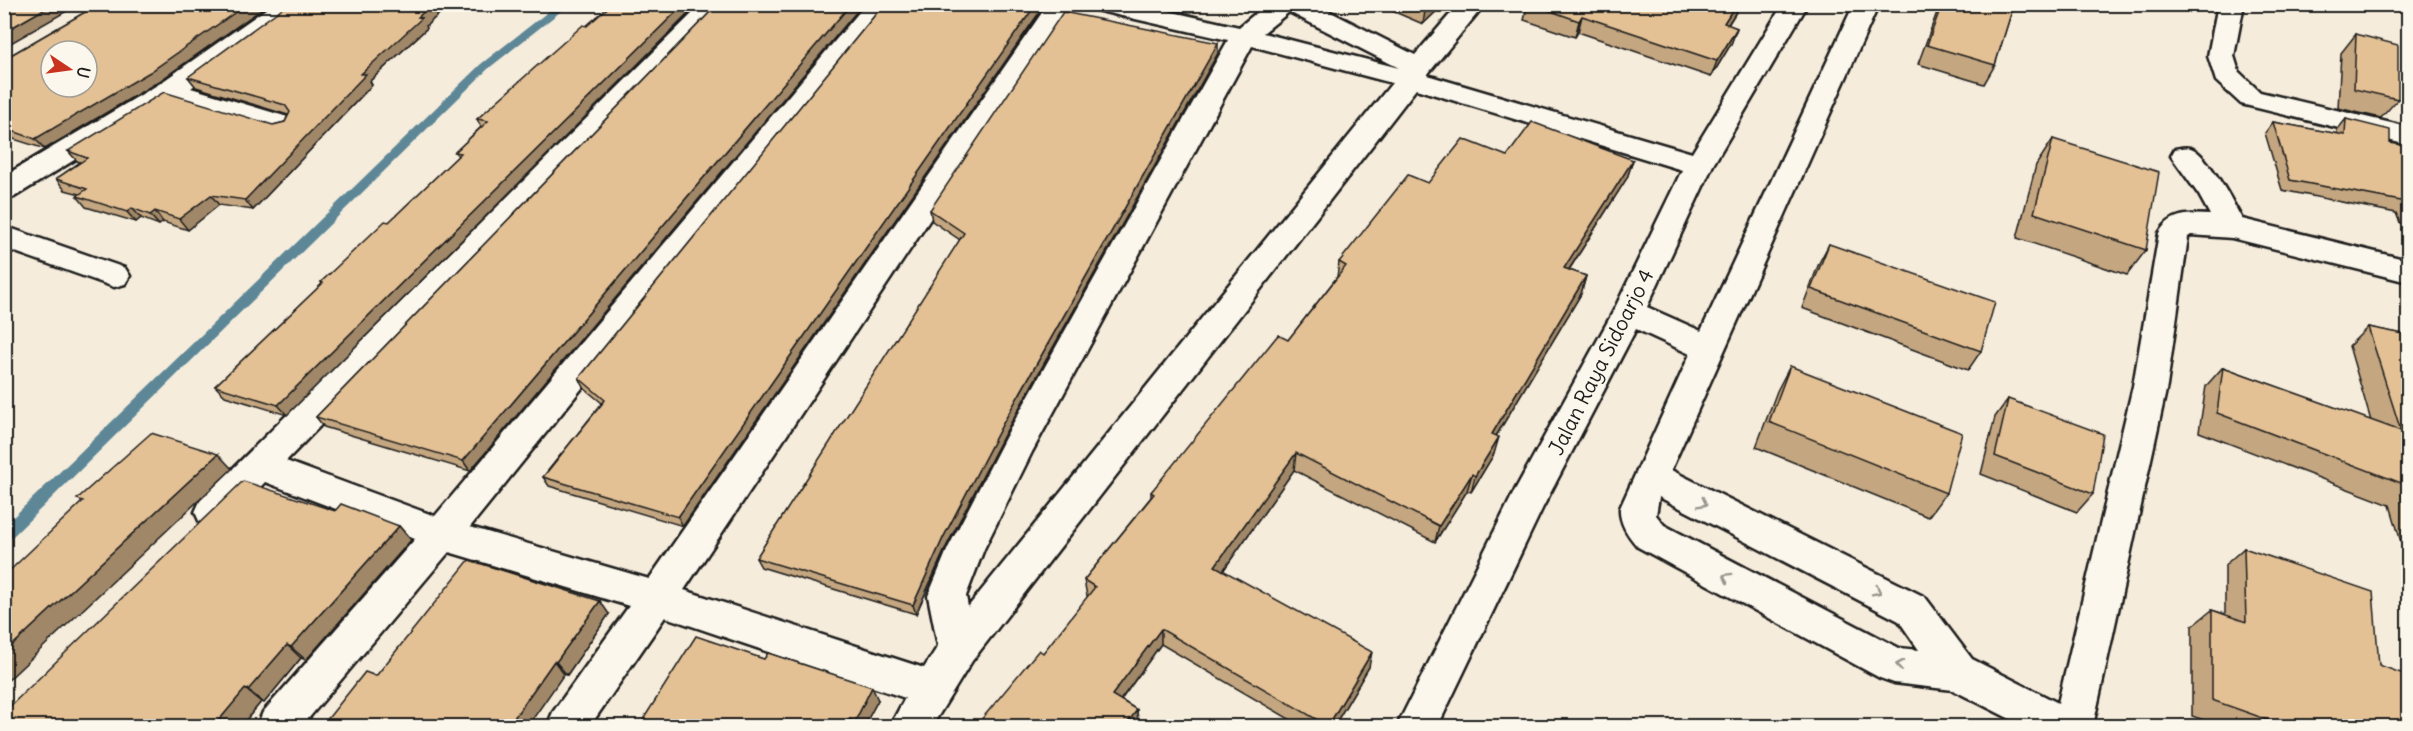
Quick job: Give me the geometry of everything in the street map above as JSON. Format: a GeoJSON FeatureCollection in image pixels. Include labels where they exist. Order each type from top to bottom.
{"type":"FeatureCollection","features":[{"type":"Feature","properties":{"kind":"street"},"geometry":{"type":"LineString","coordinates":[[4,190],[169,90],[290,4]]}},
{"type":"Feature","properties":{"kind":"street"},"geometry":{"type":"LineString","coordinates":[[361,4],[390,12]]}},
{"type":"Feature","properties":{"kind":"street"},"geometry":{"type":"LineString","coordinates":[[193,532],[717,4]]}},
{"type":"Feature","properties":{"kind":"street"},"geometry":{"type":"LineString","coordinates":[[277,726],[442,534],[880,4]]}},
{"type":"Feature","properties":{"kind":"street"},"geometry":{"type":"LineString","coordinates":[[567,726],[657,598],[1061,4]]}},
{"type":"Feature","properties":{"kind":"street"},"geometry":{"type":"LineString","coordinates":[[1100,4],[1415,73],[1699,165]]}},
{"type":"Feature","properties":{"kind":"street"},"geometry":{"type":"LineString","coordinates":[[958,649],[947,596],[966,548],[1018,446],[1244,36],[1283,4]]}},
{"type":"Feature","properties":{"kind":"street"},"geometry":{"type":"LineString","coordinates":[[1294,4],[1415,73]]}},
{"type":"Feature","properties":{"kind":"street"},"geometry":{"type":"LineString","coordinates":[[910,726],[958,649],[1415,73],[1473,4]]}},
{"type":"Feature","properties":{"kind":"street","name":"Jalan Raya Sidoarjo 4"},"geometry":{"type":"LineString","coordinates":[[1417,726],[1528,501],[1629,312],[1699,165],[1796,4]]}},
{"type":"Feature","properties":{"kind":"street"},"geometry":{"type":"LineString","coordinates":[[1867,4],[1708,348],[1636,513],[1643,529],[1651,536],[1894,665],[1958,672],[2062,726]]}},
{"type":"Feature","properties":{"kind":"street"},"geometry":{"type":"LineString","coordinates":[[2231,4],[2221,56],[2226,75],[2251,98],[2409,136]]}},
{"type":"Feature","properties":{"kind":"street"},"geometry":{"type":"LineString","coordinates":[[169,90],[281,124]]}},
{"type":"Feature","properties":{"kind":"street"},"geometry":{"type":"LineString","coordinates":[[2185,156],[2211,190],[2232,227]]}},
{"type":"Feature","properties":{"kind":"street"},"geometry":{"type":"LineString","coordinates":[[2073,726],[2150,386],[2174,233],[2185,224],[2232,227],[2409,271]]}},
{"type":"Feature","properties":{"kind":"street"},"geometry":{"type":"LineString","coordinates":[[4,236],[114,276]]}},
{"type":"Feature","properties":{"kind":"street"},"geometry":{"type":"LineString","coordinates":[[1629,312],[1708,348]]}},
{"type":"Feature","properties":{"kind":"street"},"geometry":{"type":"LineString","coordinates":[[261,466],[442,534],[657,598],[933,689]]}},
{"type":"Feature","properties":{"kind":"street"},"geometry":{"type":"LineString","coordinates":[[1651,476],[1912,609],[1958,672]]}},
{"type":"Feature","properties":{"kind":"building"},"geometry":{"type":"Polygon","coordinates":[[[4,4],[53,4],[4,32],[4,4]]]}},
{"type":"Feature","properties":{"kind":"building"},"geometry":{"type":"Polygon","coordinates":[[[99,4],[247,4],[150,72],[35,139],[4,128],[4,59],[99,4]]]}},
{"type":"Feature","properties":{"kind":"building"},"geometry":{"type":"Polygon","coordinates":[[[288,4],[358,4],[384,12],[394,9],[397,4],[432,4],[418,17],[422,18],[361,74],[366,74],[245,200],[211,195],[179,219],[155,211],[150,215],[132,208],[127,212],[77,196],[87,189],[56,179],[87,158],[68,151],[164,92],[273,125],[285,122],[290,112],[285,105],[188,77],[288,4]]]}},
{"type":"Feature","properties":{"kind":"building"},"geometry":{"type":"Polygon","coordinates":[[[612,4],[684,4],[278,405],[215,386],[385,221],[389,222],[461,153],[455,152],[488,121],[477,119],[583,25],[587,26],[612,4]]]}},
{"type":"Feature","properties":{"kind":"building"},"geometry":{"type":"Polygon","coordinates":[[[718,4],[851,4],[463,461],[316,417],[718,4]]]}},
{"type":"Feature","properties":{"kind":"building"},"geometry":{"type":"Polygon","coordinates":[[[884,4],[1036,4],[678,517],[543,477],[605,400],[579,378],[884,4]]]}},
{"type":"Feature","properties":{"kind":"building"},"geometry":{"type":"Polygon","coordinates":[[[1531,4],[1736,4],[1724,23],[1737,28],[1717,61],[1582,16],[1579,21],[1531,4]]]}},
{"type":"Feature","properties":{"kind":"building"},"geometry":{"type":"Polygon","coordinates":[[[1942,4],[2014,4],[1995,65],[1927,45],[1942,4]]]}},
{"type":"Feature","properties":{"kind":"building"},"geometry":{"type":"Polygon","coordinates":[[[1063,12],[1218,43],[1002,425],[943,538],[913,605],[756,558],[964,233],[930,210],[1063,12]]]}},
{"type":"Feature","properties":{"kind":"building"},"geometry":{"type":"Polygon","coordinates":[[[2356,34],[2398,45],[2398,99],[2354,89],[2356,34]]]}},
{"type":"Feature","properties":{"kind":"building"},"geometry":{"type":"Polygon","coordinates":[[[2346,119],[2390,130],[2390,143],[2409,146],[2409,210],[2406,202],[2290,180],[2273,122],[2345,135],[2346,119]]]}},
{"type":"Feature","properties":{"kind":"building"},"geometry":{"type":"Polygon","coordinates":[[[1532,122],[1633,160],[1564,268],[1586,276],[1492,434],[1499,437],[1475,476],[1472,474],[1439,526],[1296,453],[1215,566],[1372,652],[1328,726],[1161,629],[1112,695],[1137,710],[1125,726],[976,726],[1039,650],[1043,653],[1095,587],[1084,580],[1154,494],[1151,492],[1278,335],[1288,340],[1346,266],[1339,262],[1408,175],[1428,183],[1463,139],[1507,156],[1532,122]]]}},
{"type":"Feature","properties":{"kind":"building"},"geometry":{"type":"Polygon","coordinates":[[[2053,139],[2159,172],[2146,250],[2034,213],[2053,139]]]}},
{"type":"Feature","properties":{"kind":"building"},"geometry":{"type":"Polygon","coordinates":[[[1829,244],[1995,302],[1981,351],[1811,289],[1829,244]]]}},
{"type":"Feature","properties":{"kind":"building"},"geometry":{"type":"Polygon","coordinates":[[[2368,327],[2409,335],[2409,486],[2217,413],[2223,367],[2401,431],[2368,327]]]}},
{"type":"Feature","properties":{"kind":"building"},"geometry":{"type":"Polygon","coordinates":[[[1790,366],[1962,433],[1946,493],[1769,422],[1790,366]]]}},
{"type":"Feature","properties":{"kind":"building"},"geometry":{"type":"Polygon","coordinates":[[[2008,399],[2103,434],[2093,494],[1995,456],[2008,399]]]}},
{"type":"Feature","properties":{"kind":"building"},"geometry":{"type":"Polygon","coordinates":[[[151,433],[218,454],[4,653],[4,576],[83,501],[77,499],[151,433]]]}},
{"type":"Feature","properties":{"kind":"building"},"geometry":{"type":"Polygon","coordinates":[[[243,481],[335,511],[341,504],[399,526],[291,647],[287,645],[214,726],[4,726],[4,712],[243,481]]]}},
{"type":"Feature","properties":{"kind":"building"},"geometry":{"type":"Polygon","coordinates":[[[2244,548],[2373,592],[2379,665],[2409,676],[2409,726],[2285,726],[2212,700],[2212,610],[2246,622],[2244,548]]]}},
{"type":"Feature","properties":{"kind":"building"},"geometry":{"type":"Polygon","coordinates":[[[469,560],[600,601],[509,725],[513,726],[322,726],[365,672],[376,676],[469,560]]]}},
{"type":"Feature","properties":{"kind":"building"},"geometry":{"type":"Polygon","coordinates":[[[696,636],[764,659],[768,653],[872,687],[855,721],[848,719],[844,726],[639,726],[696,636]]]}},
{"type":"Feature","properties":{"kind":"waterway"},"geometry":{"type":"LineString","coordinates":[[4,536],[485,66],[565,4]]}}]}
